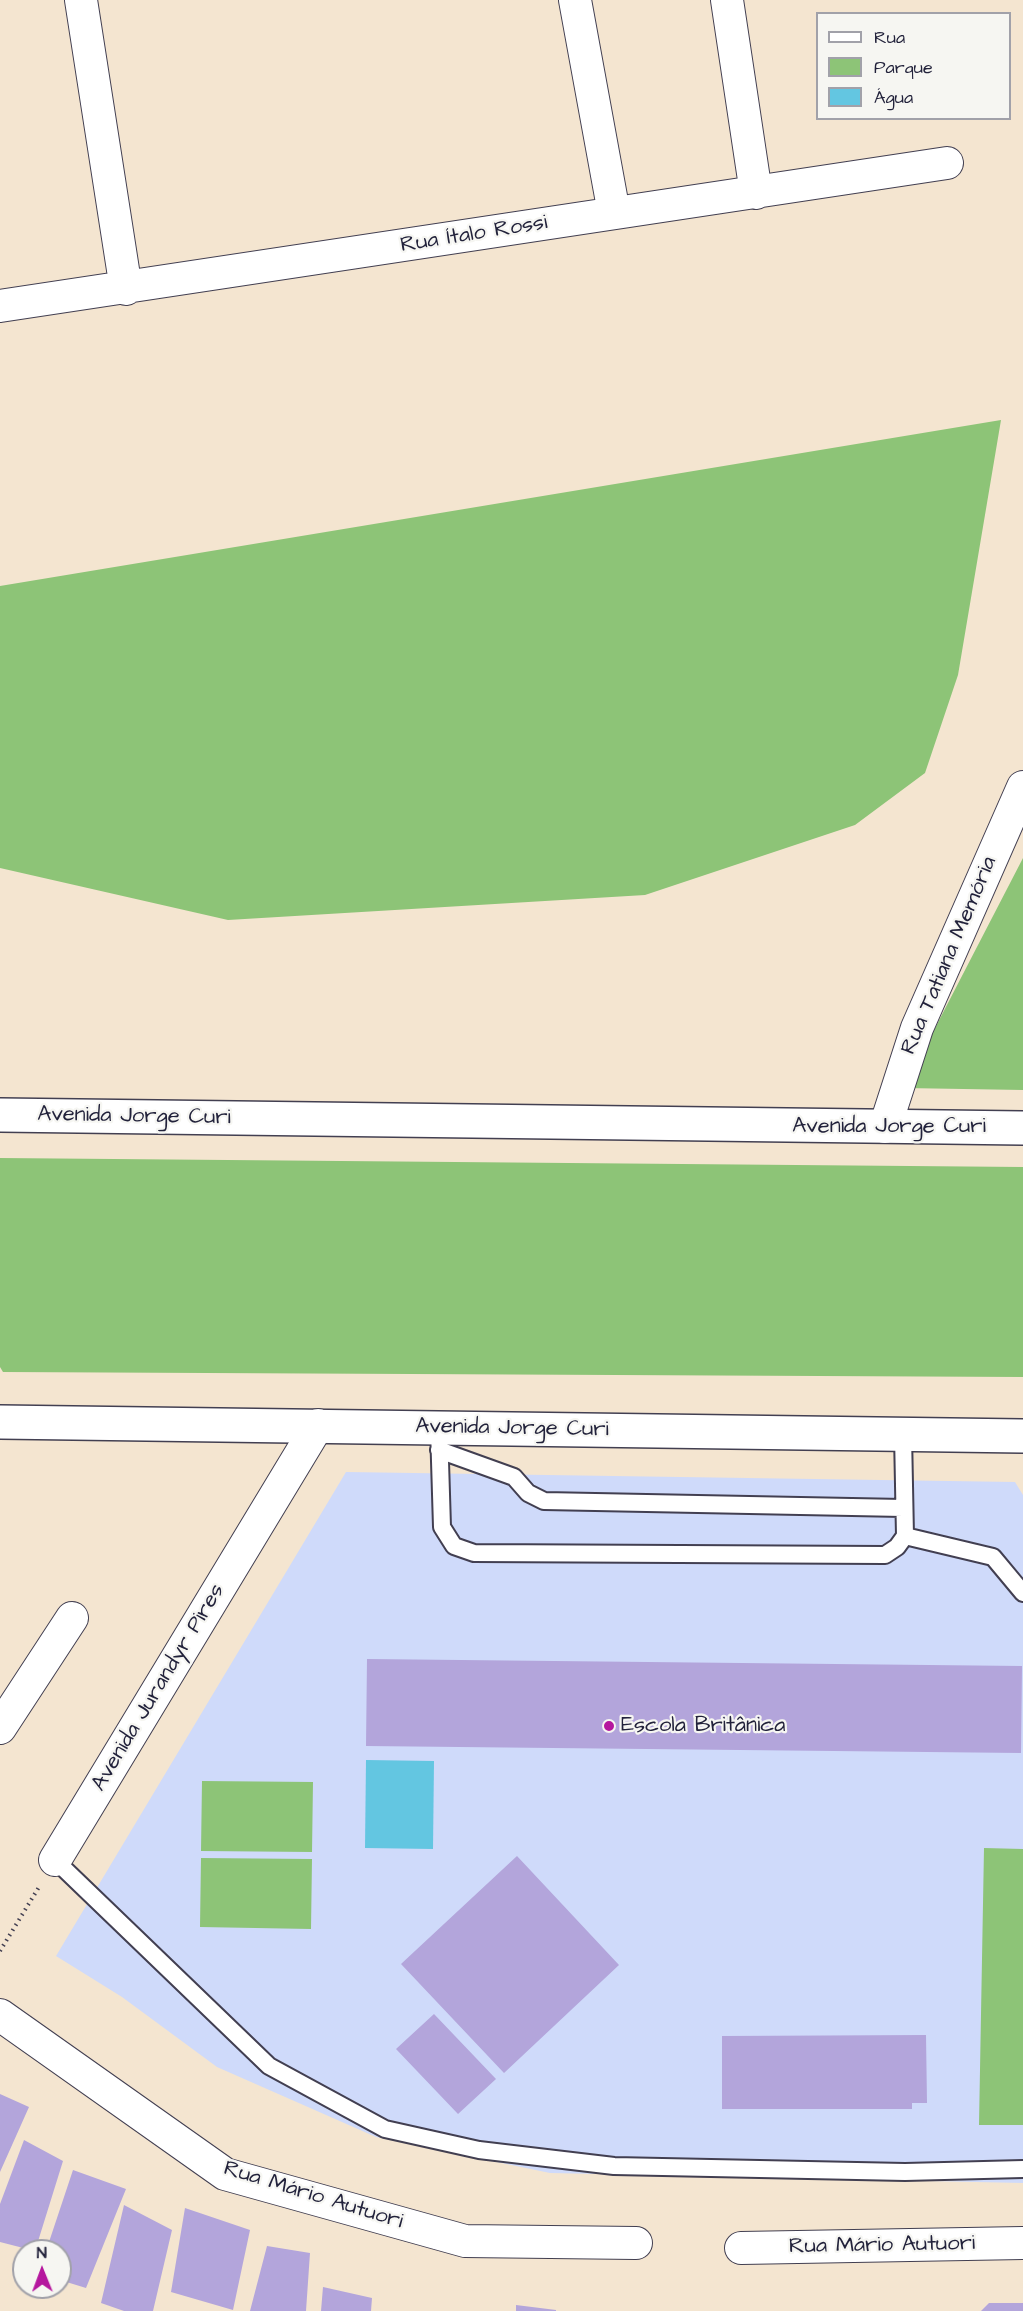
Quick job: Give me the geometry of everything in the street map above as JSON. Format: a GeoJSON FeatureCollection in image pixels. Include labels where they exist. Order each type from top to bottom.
{"type":"FeatureCollection","features":[{"type":"Feature","properties":{"kind":"street"},"geometry":{"type":"LineString","coordinates":[[81,0],[126,289]]}},
{"type":"Feature","properties":{"kind":"street"},"geometry":{"type":"LineString","coordinates":[[575,0],[614,213]]}},
{"type":"Feature","properties":{"kind":"street"},"geometry":{"type":"LineString","coordinates":[[727,0],[756,193]]}},
{"type":"Feature","properties":{"kind":"street","name":"Rua Ítalo Rossi"},"geometry":{"type":"LineString","coordinates":[[0,306],[126,289],[947,163]]}},
{"type":"Feature","properties":{"kind":"street","name":"Rua Tatiana Memória"},"geometry":{"type":"LineString","coordinates":[[885,1127],[917,1028],[1023,787]]}},
{"type":"Feature","properties":{"kind":"street","name":"Avenida Jorge Curi"},"geometry":{"type":"LineString","coordinates":[[0,1115],[1023,1128]]}},
{"type":"Feature","properties":{"kind":"street","name":"Avenida Jorge Curi"},"geometry":{"type":"LineString","coordinates":[[0,1422],[318,1425],[439,1439],[903,1434],[1023,1436]]}},
{"type":"Feature","properties":{"kind":"street","name":"Avenida Jurandyr Pires"},"geometry":{"type":"LineString","coordinates":[[55,1860],[318,1425]]}},
{"type":"Feature","properties":{"kind":"street"},"geometry":{"type":"LineString","coordinates":[[0,1728],[72,1618]]}},
{"type":"Feature","properties":{"kind":"street","name":"Rua Mário Autuori"},"geometry":{"type":"LineString","coordinates":[[0,2015],[225,2174],[465,2241],[636,2243]]}},
{"type":"Feature","properties":{"kind":"street","name":"Rua Mário Autuori"},"geometry":{"type":"LineString","coordinates":[[741,2248],[1023,2243]]}},
{"type":"Feature","properties":{"kind":"lane"},"geometry":{"type":"LineString","coordinates":[[903,1434],[905,1536],[897,1547],[885,1555],[863,1557],[474,1553],[454,1546],[442,1527],[439,1439],[514,1478],[528,1493],[544,1501],[903,1508]]}},
{"type":"Feature","properties":{"kind":"lane"},"geometry":{"type":"LineString","coordinates":[[905,1536],[993,1557],[1023,1593]]}},
{"type":"Feature","properties":{"kind":"lane"},"geometry":{"type":"LineString","coordinates":[[55,1860],[269,2066],[385,2129],[479,2150],[614,2166],[905,2172],[1023,2169]]}},
{"type":"Feature","properties":{"kind":"path"},"geometry":{"type":"LineString","coordinates":[[0,1951],[55,1860]]}},
{"type":"Feature","properties":{"kind":"shaded area","name":"Escola Britânica"},"geometry":{"type":"Polygon","coordinates":[[[346,1472],[1015,1482],[1023,1495],[1023,2183],[550,2173],[376,2137],[217,2067],[122,1997],[56,1956],[346,1472]]]}},
{"type":"Feature","properties":{"kind":"green space"},"geometry":{"type":"Polygon","coordinates":[[[1001,420],[958,675],[925,773],[855,825],[645,895],[228,920],[0,868],[0,586],[1001,420]]]}},
{"type":"Feature","properties":{"kind":"green space"},"geometry":{"type":"Polygon","coordinates":[[[1023,858],[1023,1090],[904,1088],[1023,858]]]}},
{"type":"Feature","properties":{"kind":"green space"},"geometry":{"type":"Polygon","coordinates":[[[0,1158],[1023,1167],[1023,1377],[3,1372],[0,1367],[0,1158]]]}},
{"type":"Feature","properties":{"kind":"green space"},"geometry":{"type":"Polygon","coordinates":[[[202,1781],[313,1782],[312,1852],[201,1851],[202,1781]]]}},
{"type":"Feature","properties":{"kind":"green space"},"geometry":{"type":"Polygon","coordinates":[[[984,1848],[1023,1849],[1023,2125],[979,2125],[984,1848]]]}},
{"type":"Feature","properties":{"kind":"green space"},"geometry":{"type":"Polygon","coordinates":[[[201,1858],[312,1859],[311,1929],[200,1927],[201,1858]]]}},
{"type":"Feature","properties":{"kind":"water"},"geometry":{"type":"Polygon","coordinates":[[[366,1760],[434,1761],[433,1849],[365,1848],[366,1760]]]}},
{"type":"Feature","properties":{"kind":"building"},"geometry":{"type":"Polygon","coordinates":[[[367,1659],[1022,1666],[1021,1753],[366,1746],[367,1659]]]}},
{"type":"Feature","properties":{"kind":"building"},"geometry":{"type":"Polygon","coordinates":[[[517,1856],[619,1965],[504,2073],[401,1964],[517,1856]]]}},
{"type":"Feature","properties":{"kind":"building"},"geometry":{"type":"Polygon","coordinates":[[[434,2014],[496,2079],[458,2114],[396,2049],[434,2014]]]}},
{"type":"Feature","properties":{"kind":"building"},"geometry":{"type":"Polygon","coordinates":[[[926,2035],[927,2103],[912,2103],[912,2109],[722,2109],[722,2036],[926,2035]]]}},
{"type":"Feature","properties":{"kind":"building"},"geometry":{"type":"Polygon","coordinates":[[[0,2094],[29,2107],[0,2172],[0,2094]]]}},
{"type":"Feature","properties":{"kind":"building"},"geometry":{"type":"Polygon","coordinates":[[[24,2140],[63,2161],[39,2239],[12,2239],[12,2245],[0,2242],[0,2204],[24,2140]]]}},
{"type":"Feature","properties":{"kind":"building"},"geometry":{"type":"Polygon","coordinates":[[[73,2170],[126,2189],[86,2288],[72,2284],[72,2239],[50,2239],[73,2170]]]}},
{"type":"Feature","properties":{"kind":"building"},"geometry":{"type":"Polygon","coordinates":[[[124,2205],[172,2230],[153,2311],[124,2311],[101,2303],[124,2205]]]}},
{"type":"Feature","properties":{"kind":"building"},"geometry":{"type":"Polygon","coordinates":[[[185,2208],[250,2230],[233,2310],[171,2292],[185,2208]]]}},
{"type":"Feature","properties":{"kind":"building"},"geometry":{"type":"Polygon","coordinates":[[[267,2246],[310,2253],[306,2311],[250,2311],[267,2246]]]}},
{"type":"Feature","properties":{"kind":"building"},"geometry":{"type":"Polygon","coordinates":[[[323,2287],[372,2298],[371,2311],[321,2311],[323,2287]]]}},
{"type":"Feature","properties":{"kind":"building"},"geometry":{"type":"Polygon","coordinates":[[[989,2303],[1023,2303],[1023,2311],[981,2311],[989,2303]]]}},
{"type":"Feature","properties":{"kind":"building"},"geometry":{"type":"Polygon","coordinates":[[[516,2305],[556,2310],[556,2311],[516,2311],[516,2305]]]}},
{"type":"Feature","properties":{"kind":"place","name":"Escola Britânica"},"geometry":{"type":"Point","coordinates":[609,1726]}}]}
